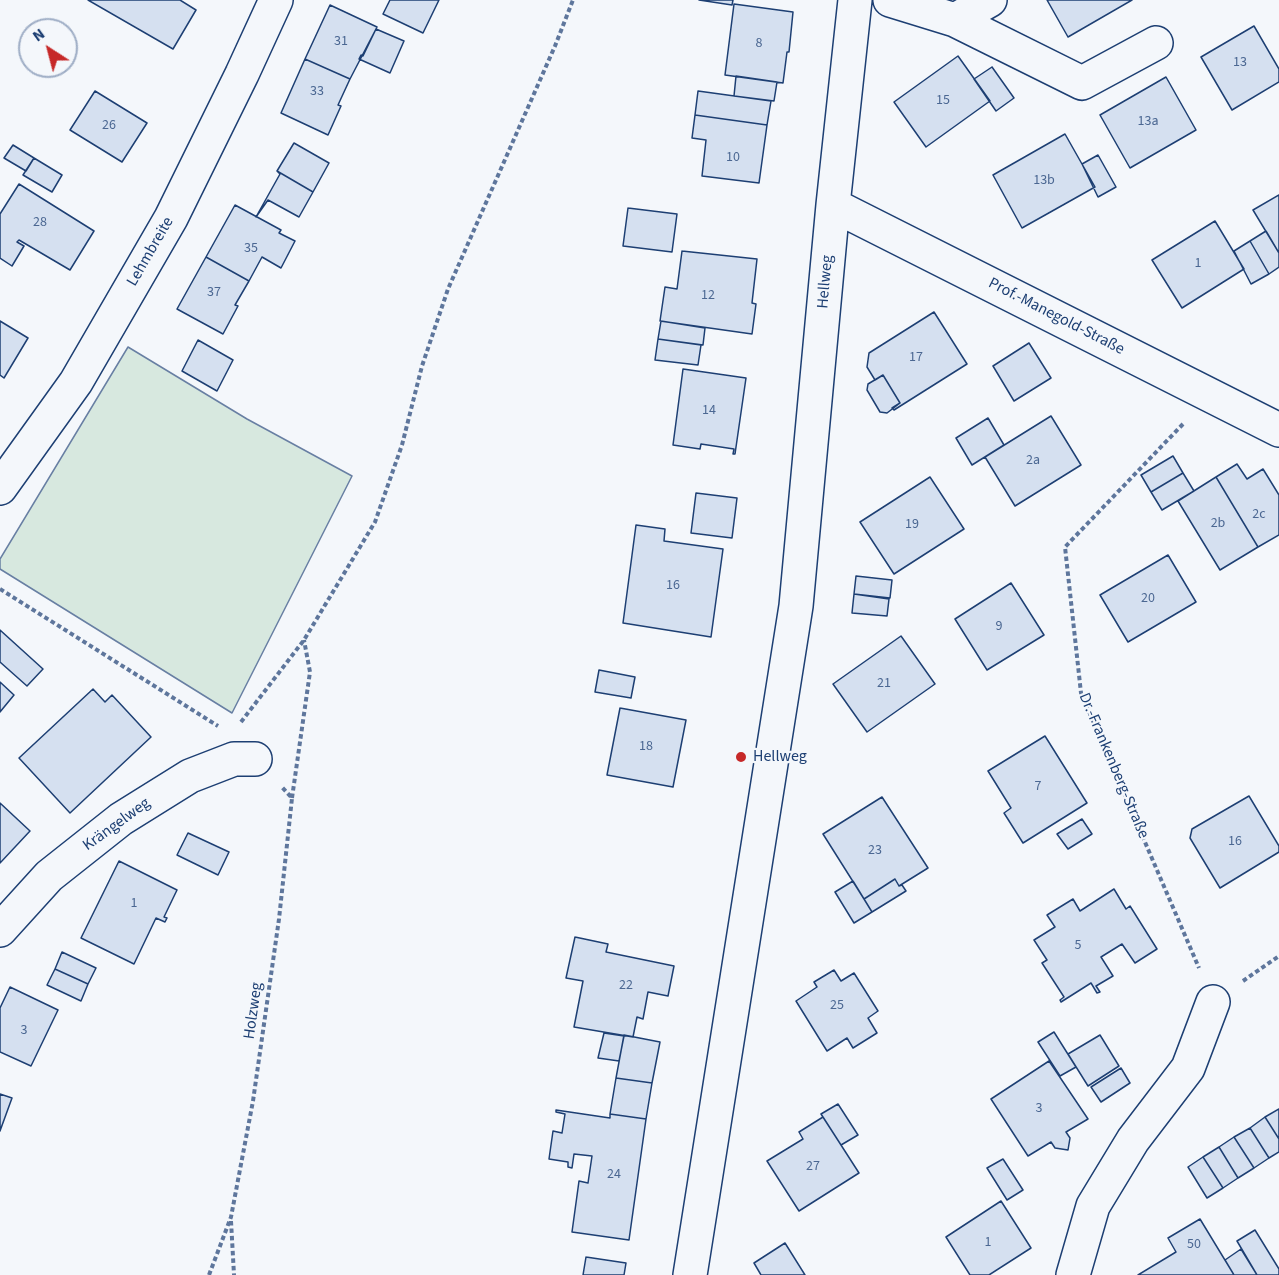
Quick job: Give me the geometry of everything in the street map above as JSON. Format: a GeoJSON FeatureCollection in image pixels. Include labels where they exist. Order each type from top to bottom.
{"type":"FeatureCollection","features":[{"type":"Feature","properties":{"kind":"street","name":"Lehmbreite"},"geometry":{"type":"LineString","coordinates":[[0,488],[76,382],[171,218],[276,0]]}},
{"type":"Feature","properties":{"kind":"street","name":"Hellweg"},"geometry":{"type":"LineString","coordinates":[[690,1275],[796,606],[833,205],[855,0]]}},
{"type":"Feature","properties":{"kind":"street"},"geometry":{"type":"LineString","coordinates":[[890,0],[955,20],[1082,83],[1156,43]]}},
{"type":"Feature","properties":{"kind":"street"},"geometry":{"type":"LineString","coordinates":[[955,20],[990,0]]}},
{"type":"Feature","properties":{"kind":"street","name":"Prof.-Manegold-Straße"},"geometry":{"type":"LineString","coordinates":[[833,205],[1279,430]]}},
{"type":"Feature","properties":{"kind":"street","name":"Krängelweg"},"geometry":{"type":"LineString","coordinates":[[0,930],[49,876],[120,819],[190,776],[240,751]]}},
{"type":"Feature","properties":{"kind":"street"},"geometry":{"type":"LineString","coordinates":[[1073,1275],[1092,1206],[1134,1140],[1188,1068],[1213,1002]]}},
{"type":"Feature","properties":{"kind":"path"},"geometry":{"type":"LineString","coordinates":[[240,751],[375,522],[402,446],[422,366],[448,290],[573,0]]}},
{"type":"Feature","properties":{"kind":"path","name":"Dr.-Frankenberg-Straße"},"geometry":{"type":"LineString","coordinates":[[1211,395],[1065,547],[1081,693],[1213,1002]]}},
{"type":"Feature","properties":{"kind":"path"},"geometry":{"type":"LineString","coordinates":[[0,589],[240,751],[292,798]]}},
{"type":"Feature","properties":{"kind":"path","name":"Holzweg"},"geometry":{"type":"LineString","coordinates":[[209,1275],[231,1217],[253,1101],[279,919],[292,798],[310,672],[304,640]]}},
{"type":"Feature","properties":{"kind":"path"},"geometry":{"type":"LineString","coordinates":[[1213,1002],[1279,956]]}},
{"type":"Feature","properties":{"kind":"path"},"geometry":{"type":"LineString","coordinates":[[231,1217],[234,1275]]}},
{"type":"Feature","properties":{"kind":"shaded area"},"geometry":{"type":"Polygon","coordinates":[[[128,347],[247,419],[352,476],[232,713],[0,569],[0,559],[128,347]]]}},
{"type":"Feature","properties":{"kind":"building"},"geometry":{"type":"Polygon","coordinates":[[[88,0],[180,0],[196,10],[173,49],[88,0]]]}},
{"type":"Feature","properties":{"kind":"building"},"geometry":{"type":"Polygon","coordinates":[[[390,0],[439,0],[423,33],[383,14],[390,0]]]}},
{"type":"Feature","properties":{"kind":"building"},"geometry":{"type":"Polygon","coordinates":[[[699,0],[733,0],[732,5],[699,0]]]}},
{"type":"Feature","properties":{"kind":"building"},"geometry":{"type":"Polygon","coordinates":[[[1047,0],[1132,0],[1068,37],[1047,0]]]}},
{"type":"Feature","properties":{"kind":"building"},"geometry":{"type":"Polygon","coordinates":[[[734,4],[793,12],[783,83],[725,75],[734,4]]]}},
{"type":"Feature","properties":{"kind":"building"},"geometry":{"type":"Polygon","coordinates":[[[330,5],[377,27],[350,79],[305,59],[330,5]]]}},
{"type":"Feature","properties":{"kind":"building"},"geometry":{"type":"Polygon","coordinates":[[[1254,26],[1279,69],[1279,82],[1232,110],[1201,57],[1254,26]]]}},
{"type":"Feature","properties":{"kind":"building"},"geometry":{"type":"Polygon","coordinates":[[[376,29],[404,41],[390,73],[359,59],[361,55],[363,56],[376,29]]]}},
{"type":"Feature","properties":{"kind":"building"},"geometry":{"type":"Polygon","coordinates":[[[958,56],[990,101],[926,147],[894,102],[958,56]]]}},
{"type":"Feature","properties":{"kind":"building"},"geometry":{"type":"Polygon","coordinates":[[[305,59],[350,79],[328,135],[281,113],[305,59]]]}},
{"type":"Feature","properties":{"kind":"building"},"geometry":{"type":"Polygon","coordinates":[[[992,67],[1014,98],[996,111],[974,79],[992,67]]]}},
{"type":"Feature","properties":{"kind":"building"},"geometry":{"type":"Polygon","coordinates":[[[736,76],[777,82],[774,101],[734,96],[736,76]]]}},
{"type":"Feature","properties":{"kind":"building"},"geometry":{"type":"Polygon","coordinates":[[[1166,77],[1196,130],[1130,168],[1100,115],[1166,77]]]}},
{"type":"Feature","properties":{"kind":"building"},"geometry":{"type":"Polygon","coordinates":[[[95,91],[147,123],[122,162],[70,130],[95,91]]]}},
{"type":"Feature","properties":{"kind":"building"},"geometry":{"type":"Polygon","coordinates":[[[698,91],[771,101],[767,125],[695,115],[698,91]]]}},
{"type":"Feature","properties":{"kind":"building"},"geometry":{"type":"Polygon","coordinates":[[[695,115],[767,125],[759,183],[702,176],[706,140],[692,138],[695,115]]]}},
{"type":"Feature","properties":{"kind":"building"},"geometry":{"type":"Polygon","coordinates":[[[1065,134],[1095,187],[1022,228],[993,175],[1065,134]]]}},
{"type":"Feature","properties":{"kind":"building"},"geometry":{"type":"Polygon","coordinates":[[[294,143],[329,163],[313,192],[277,171],[294,143]]]}},
{"type":"Feature","properties":{"kind":"building"},"geometry":{"type":"Polygon","coordinates":[[[13,145],[34,158],[26,171],[4,158],[13,145]]]}},
{"type":"Feature","properties":{"kind":"building"},"geometry":{"type":"Polygon","coordinates":[[[1098,155],[1116,187],[1098,197],[1082,164],[1098,155]]]}},
{"type":"Feature","properties":{"kind":"building"},"geometry":{"type":"Polygon","coordinates":[[[34,158],[62,175],[52,192],[23,175],[34,158]]]}},
{"type":"Feature","properties":{"kind":"building"},"geometry":{"type":"Polygon","coordinates":[[[277,171],[313,192],[299,217],[268,200],[256,217],[280,174],[277,171]]]}},
{"type":"Feature","properties":{"kind":"building"},"geometry":{"type":"Polygon","coordinates":[[[19,184],[94,231],[70,270],[19,240],[17,242],[24,246],[12,266],[0,258],[0,214],[19,184]]]}},
{"type":"Feature","properties":{"kind":"building"},"geometry":{"type":"Polygon","coordinates":[[[1279,195],[1279,253],[1253,210],[1279,195]]]}},
{"type":"Feature","properties":{"kind":"building"},"geometry":{"type":"Polygon","coordinates":[[[235,205],[281,230],[279,233],[295,241],[281,268],[262,257],[249,281],[206,257],[235,205]]]}},
{"type":"Feature","properties":{"kind":"building"},"geometry":{"type":"Polygon","coordinates":[[[628,208],[677,214],[672,252],[623,246],[628,208]]]}},
{"type":"Feature","properties":{"kind":"building"},"geometry":{"type":"Polygon","coordinates":[[[1215,221],[1244,269],[1182,308],[1152,260],[1215,221]]]}},
{"type":"Feature","properties":{"kind":"building"},"geometry":{"type":"Polygon","coordinates":[[[1266,231],[1279,253],[1279,267],[1269,274],[1250,241],[1266,231]]]}},
{"type":"Feature","properties":{"kind":"building"},"geometry":{"type":"Polygon","coordinates":[[[1250,241],[1269,274],[1251,284],[1234,251],[1250,241]]]}},
{"type":"Feature","properties":{"kind":"building"},"geometry":{"type":"Polygon","coordinates":[[[682,251],[757,259],[752,303],[756,304],[752,334],[660,321],[665,287],[677,289],[682,251]]]}},
{"type":"Feature","properties":{"kind":"building"},"geometry":{"type":"Polygon","coordinates":[[[206,257],[249,281],[235,305],[238,306],[223,334],[177,309],[206,257]]]}},
{"type":"Feature","properties":{"kind":"building"},"geometry":{"type":"Polygon","coordinates":[[[934,312],[967,364],[894,410],[892,408],[900,403],[883,375],[875,380],[867,367],[869,353],[934,312]]]}},
{"type":"Feature","properties":{"kind":"building"},"geometry":{"type":"Polygon","coordinates":[[[0,321],[28,338],[4,378],[0,375],[0,321]]]}},
{"type":"Feature","properties":{"kind":"building"},"geometry":{"type":"Polygon","coordinates":[[[661,321],[705,328],[703,345],[658,339],[661,321]]]}},
{"type":"Feature","properties":{"kind":"building"},"geometry":{"type":"Polygon","coordinates":[[[658,339],[701,345],[698,365],[655,360],[658,339]]]}},
{"type":"Feature","properties":{"kind":"building"},"geometry":{"type":"Polygon","coordinates":[[[198,340],[233,360],[217,391],[182,371],[198,340]]]}},
{"type":"Feature","properties":{"kind":"building"},"geometry":{"type":"Polygon","coordinates":[[[1029,343],[1051,378],[1014,401],[993,366],[1029,343]]]}},
{"type":"Feature","properties":{"kind":"building"},"geometry":{"type":"Polygon","coordinates":[[[683,369],[746,378],[735,454],[733,454],[734,449],[701,444],[700,449],[673,445],[683,369]]]}},
{"type":"Feature","properties":{"kind":"building"},"geometry":{"type":"Polygon","coordinates":[[[883,375],[900,403],[887,413],[880,412],[867,390],[868,384],[883,375]]]}},
{"type":"Feature","properties":{"kind":"building"},"geometry":{"type":"Polygon","coordinates":[[[1051,416],[1081,465],[1015,506],[985,457],[1051,416]]]}},
{"type":"Feature","properties":{"kind":"building"},"geometry":{"type":"Polygon","coordinates":[[[988,418],[1004,445],[972,465],[956,438],[988,418]]]}},
{"type":"Feature","properties":{"kind":"building"},"geometry":{"type":"Polygon","coordinates":[[[1173,456],[1183,473],[1151,492],[1141,475],[1173,456]]]}},
{"type":"Feature","properties":{"kind":"building"},"geometry":{"type":"Polygon","coordinates":[[[1237,464],[1247,479],[1263,469],[1279,495],[1279,535],[1258,547],[1216,477],[1237,464]]]}},
{"type":"Feature","properties":{"kind":"building"},"geometry":{"type":"Polygon","coordinates":[[[1183,473],[1194,491],[1162,510],[1151,492],[1183,473]]]}},
{"type":"Feature","properties":{"kind":"building"},"geometry":{"type":"Polygon","coordinates":[[[930,477],[964,529],[894,574],[860,522],[930,477]]]}},
{"type":"Feature","properties":{"kind":"building"},"geometry":{"type":"Polygon","coordinates":[[[1216,477],[1258,547],[1220,570],[1178,501],[1216,477]]]}},
{"type":"Feature","properties":{"kind":"building"},"geometry":{"type":"Polygon","coordinates":[[[696,493],[737,498],[732,538],[691,533],[696,493]]]}},
{"type":"Feature","properties":{"kind":"building"},"geometry":{"type":"Polygon","coordinates":[[[636,525],[665,529],[664,541],[723,549],[711,637],[623,623],[636,525]]]}},
{"type":"Feature","properties":{"kind":"building"},"geometry":{"type":"Polygon","coordinates":[[[1168,555],[1196,602],[1128,642],[1100,595],[1168,555]]]}},
{"type":"Feature","properties":{"kind":"building"},"geometry":{"type":"Polygon","coordinates":[[[856,576],[892,580],[890,598],[854,594],[856,576]]]}},
{"type":"Feature","properties":{"kind":"building"},"geometry":{"type":"Polygon","coordinates":[[[1011,583],[1044,635],[987,670],[955,619],[1011,583]]]}},
{"type":"Feature","properties":{"kind":"building"},"geometry":{"type":"Polygon","coordinates":[[[854,594],[889,599],[887,616],[852,613],[854,594]]]}},
{"type":"Feature","properties":{"kind":"building"},"geometry":{"type":"Polygon","coordinates":[[[0,630],[43,669],[27,686],[0,662],[0,630]]]}},
{"type":"Feature","properties":{"kind":"building"},"geometry":{"type":"Polygon","coordinates":[[[901,636],[935,684],[867,732],[833,684],[901,636]]]}},
{"type":"Feature","properties":{"kind":"building"},"geometry":{"type":"Polygon","coordinates":[[[599,670],[635,677],[631,698],[595,692],[599,670]]]}},
{"type":"Feature","properties":{"kind":"building"},"geometry":{"type":"Polygon","coordinates":[[[0,682],[14,695],[0,712],[0,682]]]}},
{"type":"Feature","properties":{"kind":"building"},"geometry":{"type":"Polygon","coordinates":[[[93,689],[105,702],[112,695],[151,737],[70,813],[19,758],[93,689]]]}},
{"type":"Feature","properties":{"kind":"building"},"geometry":{"type":"Polygon","coordinates":[[[620,708],[686,720],[673,787],[607,775],[620,708]]]}},
{"type":"Feature","properties":{"kind":"building"},"geometry":{"type":"Polygon","coordinates":[[[1045,736],[1087,803],[1023,843],[1004,813],[1011,808],[988,771],[1045,736]]]}},
{"type":"Feature","properties":{"kind":"building"},"geometry":{"type":"Polygon","coordinates":[[[1249,796],[1279,846],[1279,852],[1220,888],[1190,838],[1192,829],[1249,796]]]}},
{"type":"Feature","properties":{"kind":"building"},"geometry":{"type":"Polygon","coordinates":[[[882,797],[928,868],[899,886],[895,879],[864,899],[823,834],[882,797]]]}},
{"type":"Feature","properties":{"kind":"building"},"geometry":{"type":"Polygon","coordinates":[[[0,803],[30,831],[0,863],[0,803]]]}},
{"type":"Feature","properties":{"kind":"building"},"geometry":{"type":"Polygon","coordinates":[[[1082,819],[1092,834],[1068,849],[1057,834],[1082,819]]]}},
{"type":"Feature","properties":{"kind":"building"},"geometry":{"type":"Polygon","coordinates":[[[188,833],[229,852],[218,875],[177,855],[188,833]]]}},
{"type":"Feature","properties":{"kind":"building"},"geometry":{"type":"Polygon","coordinates":[[[119,861],[177,890],[164,917],[167,918],[165,922],[156,918],[134,964],[81,938],[119,861]]]}},
{"type":"Feature","properties":{"kind":"building"},"geometry":{"type":"Polygon","coordinates":[[[895,879],[906,891],[872,912],[864,899],[895,879]]]}},
{"type":"Feature","properties":{"kind":"building"},"geometry":{"type":"Polygon","coordinates":[[[853,881],[872,912],[854,923],[835,892],[853,881]]]}},
{"type":"Feature","properties":{"kind":"building"},"geometry":{"type":"Polygon","coordinates":[[[1114,889],[1126,909],[1130,906],[1157,949],[1135,963],[1122,944],[1101,957],[1113,976],[1096,986],[1100,992],[1097,993],[1091,983],[1061,1002],[1060,1000],[1064,997],[1042,963],[1047,960],[1034,940],[1055,927],[1047,915],[1073,899],[1080,911],[1114,889]]]}},
{"type":"Feature","properties":{"kind":"building"},"geometry":{"type":"Polygon","coordinates":[[[575,937],[608,944],[606,952],[674,966],[668,996],[648,992],[643,1019],[637,1017],[633,1037],[574,1027],[583,981],[566,978],[575,937]]]}},
{"type":"Feature","properties":{"kind":"building"},"geometry":{"type":"Polygon","coordinates":[[[62,952],[96,968],[88,984],[55,969],[62,952]]]}},
{"type":"Feature","properties":{"kind":"building"},"geometry":{"type":"Polygon","coordinates":[[[55,969],[88,984],[81,1001],[47,985],[55,969]]]}},
{"type":"Feature","properties":{"kind":"building"},"geometry":{"type":"Polygon","coordinates":[[[834,970],[841,981],[854,973],[878,1011],[868,1018],[877,1033],[853,1048],[847,1038],[827,1051],[796,1001],[817,987],[814,982],[834,970]]]}},
{"type":"Feature","properties":{"kind":"building"},"geometry":{"type":"Polygon","coordinates":[[[10,987],[58,1010],[31,1066],[0,1052],[0,1008],[10,987]]]}},
{"type":"Feature","properties":{"kind":"building"},"geometry":{"type":"Polygon","coordinates":[[[1054,1032],[1076,1067],[1060,1076],[1038,1042],[1054,1032]]]}},
{"type":"Feature","properties":{"kind":"building"},"geometry":{"type":"Polygon","coordinates":[[[604,1033],[624,1036],[619,1061],[598,1058],[604,1033]]]}},
{"type":"Feature","properties":{"kind":"building"},"geometry":{"type":"Polygon","coordinates":[[[624,1035],[660,1042],[652,1083],[616,1078],[624,1035]]]}},
{"type":"Feature","properties":{"kind":"building"},"geometry":{"type":"Polygon","coordinates":[[[1100,1035],[1119,1066],[1088,1086],[1068,1054],[1100,1035]]]}},
{"type":"Feature","properties":{"kind":"building"},"geometry":{"type":"Polygon","coordinates":[[[1049,1061],[1088,1119],[1066,1132],[1070,1138],[1068,1150],[1055,1148],[1051,1142],[1028,1156],[991,1099],[1049,1061]]]}},
{"type":"Feature","properties":{"kind":"building"},"geometry":{"type":"Polygon","coordinates":[[[1121,1068],[1130,1083],[1101,1102],[1091,1087],[1121,1068]]]}},
{"type":"Feature","properties":{"kind":"building"},"geometry":{"type":"Polygon","coordinates":[[[616,1078],[652,1083],[646,1119],[610,1114],[616,1078]]]}},
{"type":"Feature","properties":{"kind":"building"},"geometry":{"type":"Polygon","coordinates":[[[0,1094],[12,1098],[0,1131],[0,1094]]]}},
{"type":"Feature","properties":{"kind":"building"},"geometry":{"type":"Polygon","coordinates":[[[838,1104],[858,1135],[841,1145],[821,1114],[838,1104]]]}},
{"type":"Feature","properties":{"kind":"building"},"geometry":{"type":"Polygon","coordinates":[[[1279,1109],[1279,1139],[1265,1117],[1279,1109]]]}},
{"type":"Feature","properties":{"kind":"building"},"geometry":{"type":"Polygon","coordinates":[[[556,1110],[610,1118],[610,1114],[646,1119],[629,1240],[572,1232],[579,1181],[588,1183],[592,1156],[574,1154],[572,1168],[568,1167],[568,1162],[549,1159],[553,1131],[562,1133],[565,1114],[556,1112],[556,1110]]]}},
{"type":"Feature","properties":{"kind":"building"},"geometry":{"type":"Polygon","coordinates":[[[823,1117],[859,1173],[799,1211],[767,1161],[803,1139],[799,1132],[823,1117]]]}},
{"type":"Feature","properties":{"kind":"building"},"geometry":{"type":"Polygon","coordinates":[[[1265,1117],[1279,1139],[1279,1152],[1269,1158],[1250,1128],[1265,1117]]]}},
{"type":"Feature","properties":{"kind":"building"},"geometry":{"type":"Polygon","coordinates":[[[1250,1128],[1269,1158],[1254,1168],[1234,1137],[1250,1128]]]}},
{"type":"Feature","properties":{"kind":"building"},"geometry":{"type":"Polygon","coordinates":[[[1234,1137],[1254,1168],[1238,1178],[1219,1147],[1234,1137]]]}},
{"type":"Feature","properties":{"kind":"building"},"geometry":{"type":"Polygon","coordinates":[[[1219,1147],[1238,1178],[1223,1188],[1203,1157],[1219,1147]]]}},
{"type":"Feature","properties":{"kind":"building"},"geometry":{"type":"Polygon","coordinates":[[[1203,1157],[1223,1188],[1207,1198],[1188,1167],[1203,1157]]]}},
{"type":"Feature","properties":{"kind":"building"},"geometry":{"type":"Polygon","coordinates":[[[1003,1159],[1023,1190],[1007,1200],[987,1168],[1003,1159]]]}},
{"type":"Feature","properties":{"kind":"building"},"geometry":{"type":"Polygon","coordinates":[[[1001,1201],[1031,1248],[989,1275],[970,1275],[946,1237],[1001,1201]]]}},
{"type":"Feature","properties":{"kind":"building"},"geometry":{"type":"Polygon","coordinates":[[[1200,1219],[1234,1275],[1138,1275],[1176,1252],[1168,1238],[1200,1219]]]}},
{"type":"Feature","properties":{"kind":"building"},"geometry":{"type":"Polygon","coordinates":[[[1255,1230],[1279,1269],[1279,1275],[1257,1275],[1237,1241],[1255,1230]]]}},
{"type":"Feature","properties":{"kind":"building"},"geometry":{"type":"Polygon","coordinates":[[[785,1243],[805,1275],[761,1275],[754,1263],[785,1243]]]}},
{"type":"Feature","properties":{"kind":"building"},"geometry":{"type":"Polygon","coordinates":[[[1241,1249],[1257,1275],[1234,1275],[1225,1260],[1241,1249]]]}},
{"type":"Feature","properties":{"kind":"building"},"geometry":{"type":"Polygon","coordinates":[[[586,1257],[626,1263],[624,1275],[583,1275],[586,1257]]]}},
{"type":"Feature","properties":{"kind":"place","name":"Hellweg"},"geometry":{"type":"Point","coordinates":[741,757]}}]}
